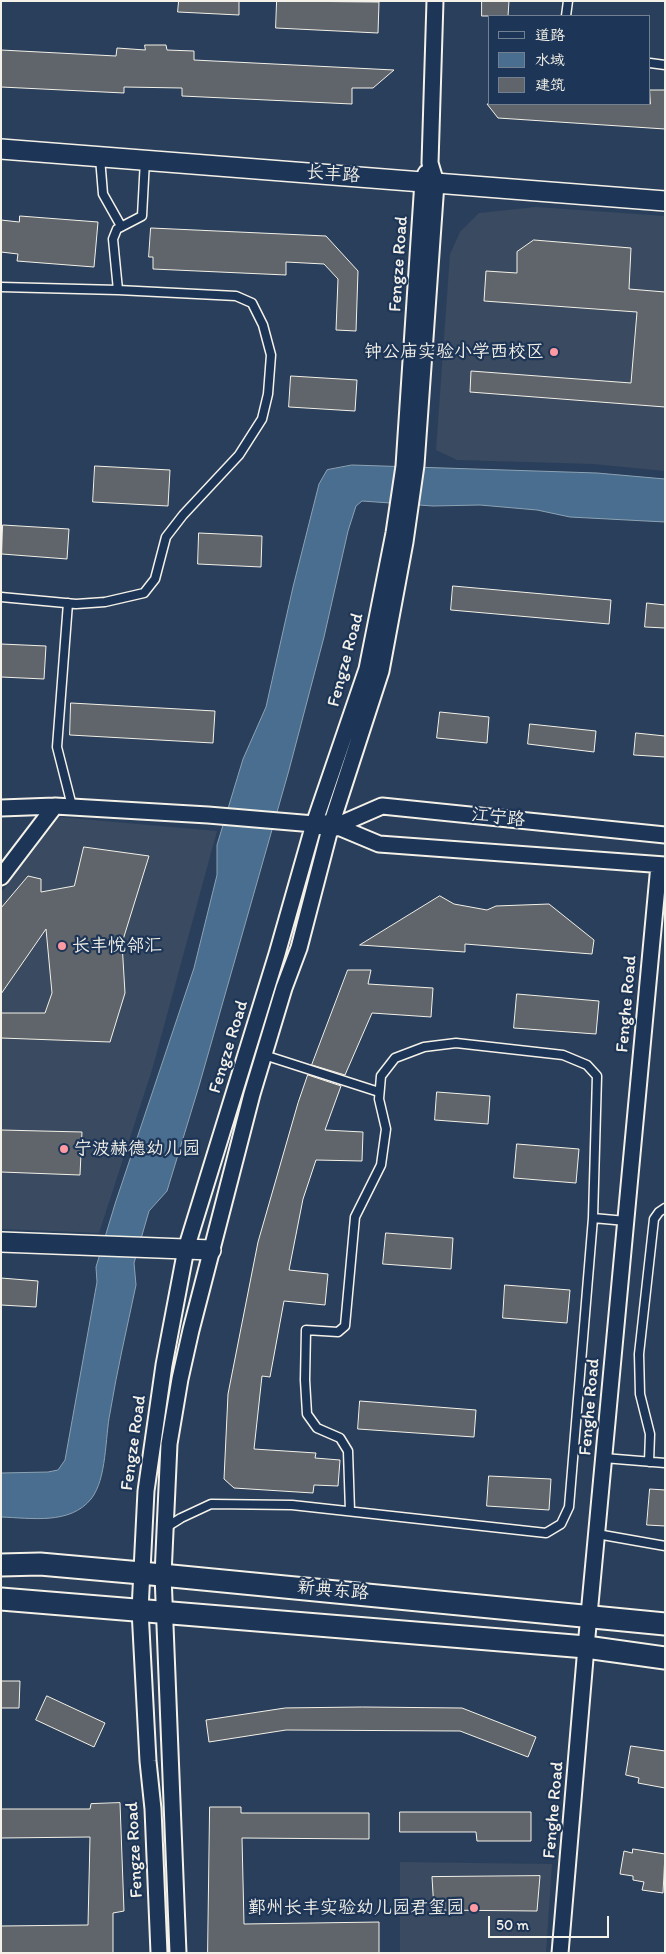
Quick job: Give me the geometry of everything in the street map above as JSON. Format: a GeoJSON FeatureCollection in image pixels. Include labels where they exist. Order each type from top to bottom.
{"type":"FeatureCollection","features":[{"type":"Feature","properties":{"kind":"main road","name":"新典东路"},"geometry":{"type":"LineString","coordinates":[[1,1565],[40,1564],[665,1624]]}},
{"type":"Feature","properties":{"kind":"main road","name":"新典东路"},"geometry":{"type":"LineString","coordinates":[[1,1599],[586,1648],[665,1658]]}},
{"type":"Feature","properties":{"kind":"street","name":"Fengze Road"},"geometry":{"type":"LineString","coordinates":[[160,1953],[140,1610],[146,1491],[164,1365],[186,1249],[277,954],[327,825],[381,671],[405,542],[430,182],[435,1]]}},
{"type":"Feature","properties":{"kind":"street","name":"长丰路"},"geometry":{"type":"LineString","coordinates":[[1,149],[665,201]]}},
{"type":"Feature","properties":{"kind":"street","name":"Fengze Road"},"geometry":{"type":"LineString","coordinates":[[178,1953],[163,1575],[169,1444],[180,1379],[211,1250],[264,1055],[284,988],[299,948],[327,825],[367,669],[397,514],[410,466]]}},
{"type":"Feature","properties":{"kind":"street"},"geometry":{"type":"LineString","coordinates":[[1,878],[55,806]]}},
{"type":"Feature","properties":{"kind":"street"},"geometry":{"type":"LineString","coordinates":[[1,808],[72,806],[327,825]]}},
{"type":"Feature","properties":{"kind":"street","name":"江宁路"},"geometry":{"type":"LineString","coordinates":[[327,825],[382,806],[665,836]]}},
{"type":"Feature","properties":{"kind":"street","name":"江宁路"},"geometry":{"type":"LineString","coordinates":[[327,825],[379,844],[662,865]]}},
{"type":"Feature","properties":{"kind":"street","name":"Fenghe Road"},"geometry":{"type":"LineString","coordinates":[[560,1953],[626,1221],[662,865]]}},
{"type":"Feature","properties":{"kind":"street"},"geometry":{"type":"LineString","coordinates":[[1,1242],[211,1250]]}},
{"type":"Feature","properties":{"kind":"lane"},"geometry":{"type":"LineString","coordinates":[[566,15],[568,1]]}},
{"type":"Feature","properties":{"kind":"lane"},"geometry":{"type":"LineString","coordinates":[[651,63],[665,65]]}},
{"type":"Feature","properties":{"kind":"lane"},"geometry":{"type":"LineString","coordinates":[[100,156],[103,194],[121,226]]}},
{"type":"Feature","properties":{"kind":"lane"},"geometry":{"type":"LineString","coordinates":[[118,290],[114,239],[117,228],[142,216],[145,160]]}},
{"type":"Feature","properties":{"kind":"lane"},"geometry":{"type":"LineString","coordinates":[[1,287],[236,296],[252,303],[263,325],[271,355],[268,394],[262,419],[239,455],[183,514],[166,537],[155,579],[144,593],[105,602],[68,603],[1,597]]}},
{"type":"Feature","properties":{"kind":"lane"},"geometry":{"type":"LineString","coordinates":[[68,603],[57,747],[72,806]]}},
{"type":"Feature","properties":{"kind":"lane"},"geometry":{"type":"LineString","coordinates":[[164,1529],[181,1518],[212,1504],[292,1505],[546,1533],[562,1524],[569,1507],[593,1218],[597,1076],[587,1065],[563,1055],[456,1043],[424,1047],[395,1058],[381,1076],[379,1099],[386,1129],[380,1165],[355,1217],[345,1326],[338,1332],[306,1330],[305,1380],[308,1414],[317,1428],[340,1438],[348,1451],[350,1511]]}},
{"type":"Feature","properties":{"kind":"lane"},"geometry":{"type":"LineString","coordinates":[[264,1055],[379,1092]]}},
{"type":"Feature","properties":{"kind":"lane"},"geometry":{"type":"LineString","coordinates":[[649,1462],[650,1434],[640,1394],[639,1354],[654,1219],[665,1208]]}},
{"type":"Feature","properties":{"kind":"lane"},"geometry":{"type":"LineString","coordinates":[[593,1218],[626,1221]]}},
{"type":"Feature","properties":{"kind":"lane"},"geometry":{"type":"LineString","coordinates":[[604,1458],[665,1463]]}},
{"type":"Feature","properties":{"kind":"lane"},"geometry":{"type":"LineString","coordinates":[[597,1534],[665,1546]]}},
{"type":"Feature","properties":{"kind":"shaded area","name":"钟公庙实验小学西校区"},"geometry":{"type":"Polygon","coordinates":[[[536,207],[665,216],[665,471],[593,464],[457,460],[436,450],[450,254],[460,232],[479,213],[536,207]]]}},
{"type":"Feature","properties":{"kind":"shaded area"},"geometry":{"type":"Polygon","coordinates":[[[59,817],[217,831],[152,1070],[99,1233],[1,1229],[1,893],[59,817]]]}},
{"type":"Feature","properties":{"kind":"shaded area","name":"鄞州长丰实验幼儿园君玺园"},"geometry":{"type":"Polygon","coordinates":[[[400,1862],[552,1864],[546,1953],[400,1953],[400,1862]]]}},
{"type":"Feature","properties":{"kind":"water"},"geometry":{"type":"Polygon","coordinates":[[[352,465],[597,473],[665,479],[665,522],[570,517],[537,510],[480,505],[433,506],[362,501],[356,506],[348,531],[324,637],[289,770],[199,1086],[167,1191],[149,1211],[134,1263],[136,1285],[108,1423],[105,1458],[100,1480],[91,1499],[72,1513],[37,1519],[1,1517],[1,1473],[58,1470],[65,1460],[97,1282],[96,1267],[115,1204],[194,968],[217,875],[217,845],[243,759],[266,707],[319,484],[327,470],[352,465]]]}},
{"type":"Feature","properties":{"kind":"building"},"geometry":{"type":"Polygon","coordinates":[[[179,1],[239,1],[239,15],[178,12],[179,1]]]}},
{"type":"Feature","properties":{"kind":"building"},"geometry":{"type":"Polygon","coordinates":[[[277,1],[379,2],[378,33],[276,28],[277,1]]]}},
{"type":"Feature","properties":{"kind":"building"},"geometry":{"type":"Polygon","coordinates":[[[482,1],[509,1],[508,15],[482,16],[482,1]]]}},
{"type":"Feature","properties":{"kind":"building"},"geometry":{"type":"Polygon","coordinates":[[[145,45],[166,45],[167,50],[194,51],[194,60],[394,70],[373,88],[352,88],[352,104],[182,96],[182,88],[124,87],[124,93],[1,87],[1,50],[116,56],[117,48],[145,50],[145,45]]]}},
{"type":"Feature","properties":{"kind":"building"},"geometry":{"type":"Polygon","coordinates":[[[651,90],[665,90],[665,129],[498,118],[487,104],[651,105],[651,90]]]}},
{"type":"Feature","properties":{"kind":"building"},"geometry":{"type":"Polygon","coordinates":[[[20,216],[98,222],[94,267],[17,261],[18,254],[1,252],[1,220],[19,222],[20,216]]]}},
{"type":"Feature","properties":{"kind":"building"},"geometry":{"type":"Polygon","coordinates":[[[151,228],[326,236],[358,271],[356,331],[336,330],[338,279],[324,264],[286,262],[286,275],[153,269],[153,257],[149,257],[151,228]]]}},
{"type":"Feature","properties":{"kind":"building"},"geometry":{"type":"Polygon","coordinates":[[[534,240],[631,248],[629,289],[665,292],[665,407],[470,392],[471,371],[631,383],[637,312],[484,301],[486,271],[517,273],[517,252],[534,240]]]}},
{"type":"Feature","properties":{"kind":"building"},"geometry":{"type":"Polygon","coordinates":[[[291,376],[357,380],[355,411],[289,407],[291,376]]]}},
{"type":"Feature","properties":{"kind":"building"},"geometry":{"type":"Polygon","coordinates":[[[95,466],[170,470],[168,506],[93,502],[95,466]]]}},
{"type":"Feature","properties":{"kind":"building"},"geometry":{"type":"Polygon","coordinates":[[[3,525],[69,529],[67,559],[2,554],[3,525]]]}},
{"type":"Feature","properties":{"kind":"building"},"geometry":{"type":"Polygon","coordinates":[[[199,533],[262,536],[261,567],[198,564],[199,533]]]}},
{"type":"Feature","properties":{"kind":"building"},"geometry":{"type":"Polygon","coordinates":[[[453,586],[611,600],[609,624],[451,610],[453,586]]]}},
{"type":"Feature","properties":{"kind":"building"},"geometry":{"type":"Polygon","coordinates":[[[647,603],[665,605],[665,628],[645,627],[647,603]]]}},
{"type":"Feature","properties":{"kind":"building"},"geometry":{"type":"Polygon","coordinates":[[[1,644],[46,646],[44,679],[1,677],[1,644]]]}},
{"type":"Feature","properties":{"kind":"building"},"geometry":{"type":"Polygon","coordinates":[[[71,703],[215,711],[213,743],[70,735],[71,703]]]}},
{"type":"Feature","properties":{"kind":"building"},"geometry":{"type":"Polygon","coordinates":[[[440,712],[489,717],[487,743],[437,738],[440,712]]]}},
{"type":"Feature","properties":{"kind":"building"},"geometry":{"type":"Polygon","coordinates":[[[530,724],[596,731],[594,752],[528,744],[530,724]]]}},
{"type":"Feature","properties":{"kind":"building"},"geometry":{"type":"Polygon","coordinates":[[[636,733],[665,736],[665,757],[634,755],[636,733]]]}},
{"type":"Feature","properties":{"kind":"building","name":"长丰悦邻汇"},"geometry":{"type":"Polygon","coordinates":[[[84,847],[149,856],[122,943],[125,993],[110,1042],[1,1038],[1,1013],[45,1013],[52,993],[46,929],[1,994],[1,908],[28,876],[41,879],[41,892],[74,886],[84,847]]]}},
{"type":"Feature","properties":{"kind":"building"},"geometry":{"type":"Polygon","coordinates":[[[440,896],[454,904],[487,910],[496,906],[549,904],[594,940],[592,954],[465,944],[465,952],[360,945],[440,896]]]}},
{"type":"Feature","properties":{"kind":"building"},"geometry":{"type":"Polygon","coordinates":[[[348,970],[371,970],[368,984],[433,988],[431,1017],[372,1013],[345,1075],[312,1065],[348,970]]]}},
{"type":"Feature","properties":{"kind":"building"},"geometry":{"type":"Polygon","coordinates":[[[517,994],[599,1001],[596,1034],[514,1028],[517,994]]]}},
{"type":"Feature","properties":{"kind":"building"},"geometry":{"type":"Polygon","coordinates":[[[308,1075],[341,1086],[325,1130],[363,1132],[362,1161],[316,1160],[303,1199],[289,1270],[328,1274],[325,1305],[284,1301],[270,1377],[262,1376],[254,1449],[316,1453],[315,1458],[340,1460],[338,1486],[314,1485],[313,1493],[234,1488],[224,1479],[228,1394],[258,1242],[298,1103],[308,1075]]]}},
{"type":"Feature","properties":{"kind":"building"},"geometry":{"type":"Polygon","coordinates":[[[437,1092],[490,1096],[488,1124],[435,1120],[437,1092]]]}},
{"type":"Feature","properties":{"kind":"building"},"geometry":{"type":"Polygon","coordinates":[[[1,1130],[82,1132],[80,1175],[1,1172],[1,1130]]]}},
{"type":"Feature","properties":{"kind":"building"},"geometry":{"type":"Polygon","coordinates":[[[517,1144],[579,1149],[576,1183],[514,1178],[517,1144]]]}},
{"type":"Feature","properties":{"kind":"building"},"geometry":{"type":"Polygon","coordinates":[[[386,1233],[453,1238],[451,1269],[383,1264],[386,1233]]]}},
{"type":"Feature","properties":{"kind":"building"},"geometry":{"type":"Polygon","coordinates":[[[1,1278],[38,1281],[36,1307],[1,1305],[1,1278]]]}},
{"type":"Feature","properties":{"kind":"building"},"geometry":{"type":"Polygon","coordinates":[[[505,1285],[570,1290],[567,1323],[503,1318],[505,1285]]]}},
{"type":"Feature","properties":{"kind":"building"},"geometry":{"type":"Polygon","coordinates":[[[360,1401],[476,1410],[474,1437],[358,1429],[360,1401]]]}},
{"type":"Feature","properties":{"kind":"building"},"geometry":{"type":"Polygon","coordinates":[[[489,1476],[551,1479],[549,1510],[487,1506],[489,1476]]]}},
{"type":"Feature","properties":{"kind":"building"},"geometry":{"type":"Polygon","coordinates":[[[650,1489],[665,1490],[665,1526],[647,1525],[650,1489]]]}},
{"type":"Feature","properties":{"kind":"building"},"geometry":{"type":"Polygon","coordinates":[[[1,1681],[20,1681],[19,1708],[1,1708],[1,1681]]]}},
{"type":"Feature","properties":{"kind":"building"},"geometry":{"type":"Polygon","coordinates":[[[47,1696],[105,1723],[94,1747],[36,1720],[47,1696]]]}},
{"type":"Feature","properties":{"kind":"building"},"geometry":{"type":"Polygon","coordinates":[[[285,1708],[462,1708],[536,1737],[528,1757],[460,1731],[286,1730],[209,1742],[206,1720],[285,1708]]]}},
{"type":"Feature","properties":{"kind":"building"},"geometry":{"type":"Polygon","coordinates":[[[631,1746],[665,1751],[665,1788],[638,1783],[639,1778],[626,1775],[631,1746]]]}},
{"type":"Feature","properties":{"kind":"building"},"geometry":{"type":"Polygon","coordinates":[[[120,1803],[124,1911],[113,1913],[113,1953],[1,1953],[1,1926],[88,1925],[90,1837],[1,1838],[1,1809],[90,1809],[91,1804],[120,1803]]]}},
{"type":"Feature","properties":{"kind":"building"},"geometry":{"type":"Polygon","coordinates":[[[210,1807],[241,1807],[241,1813],[369,1813],[369,1839],[242,1838],[244,1924],[379,1922],[379,1953],[208,1953],[210,1807]]]}},
{"type":"Feature","properties":{"kind":"building"},"geometry":{"type":"Polygon","coordinates":[[[400,1812],[531,1812],[531,1841],[477,1841],[476,1832],[400,1832],[400,1812]]]}},
{"type":"Feature","properties":{"kind":"building"},"geometry":{"type":"Polygon","coordinates":[[[633,1849],[665,1854],[663,1893],[642,1890],[644,1882],[633,1880],[633,1876],[620,1874],[624,1851],[632,1853],[633,1849]]]}},
{"type":"Feature","properties":{"kind":"building"},"geometry":{"type":"Polygon","coordinates":[[[540,1876],[537,1911],[434,1910],[432,1877],[540,1876]]]}},
{"type":"Feature","properties":{"kind":"place","name":"钟公庙实验小学西校区"},"geometry":{"type":"Point","coordinates":[554,352]}},
{"type":"Feature","properties":{"kind":"place","name":"长丰悦邻汇"},"geometry":{"type":"Point","coordinates":[62,946]}},
{"type":"Feature","properties":{"kind":"place","name":"宁波赫德幼儿园"},"geometry":{"type":"Point","coordinates":[64,1149]}},
{"type":"Feature","properties":{"kind":"place","name":"鄞州长丰实验幼儿园君玺园"},"geometry":{"type":"Point","coordinates":[474,1908]}}]}
